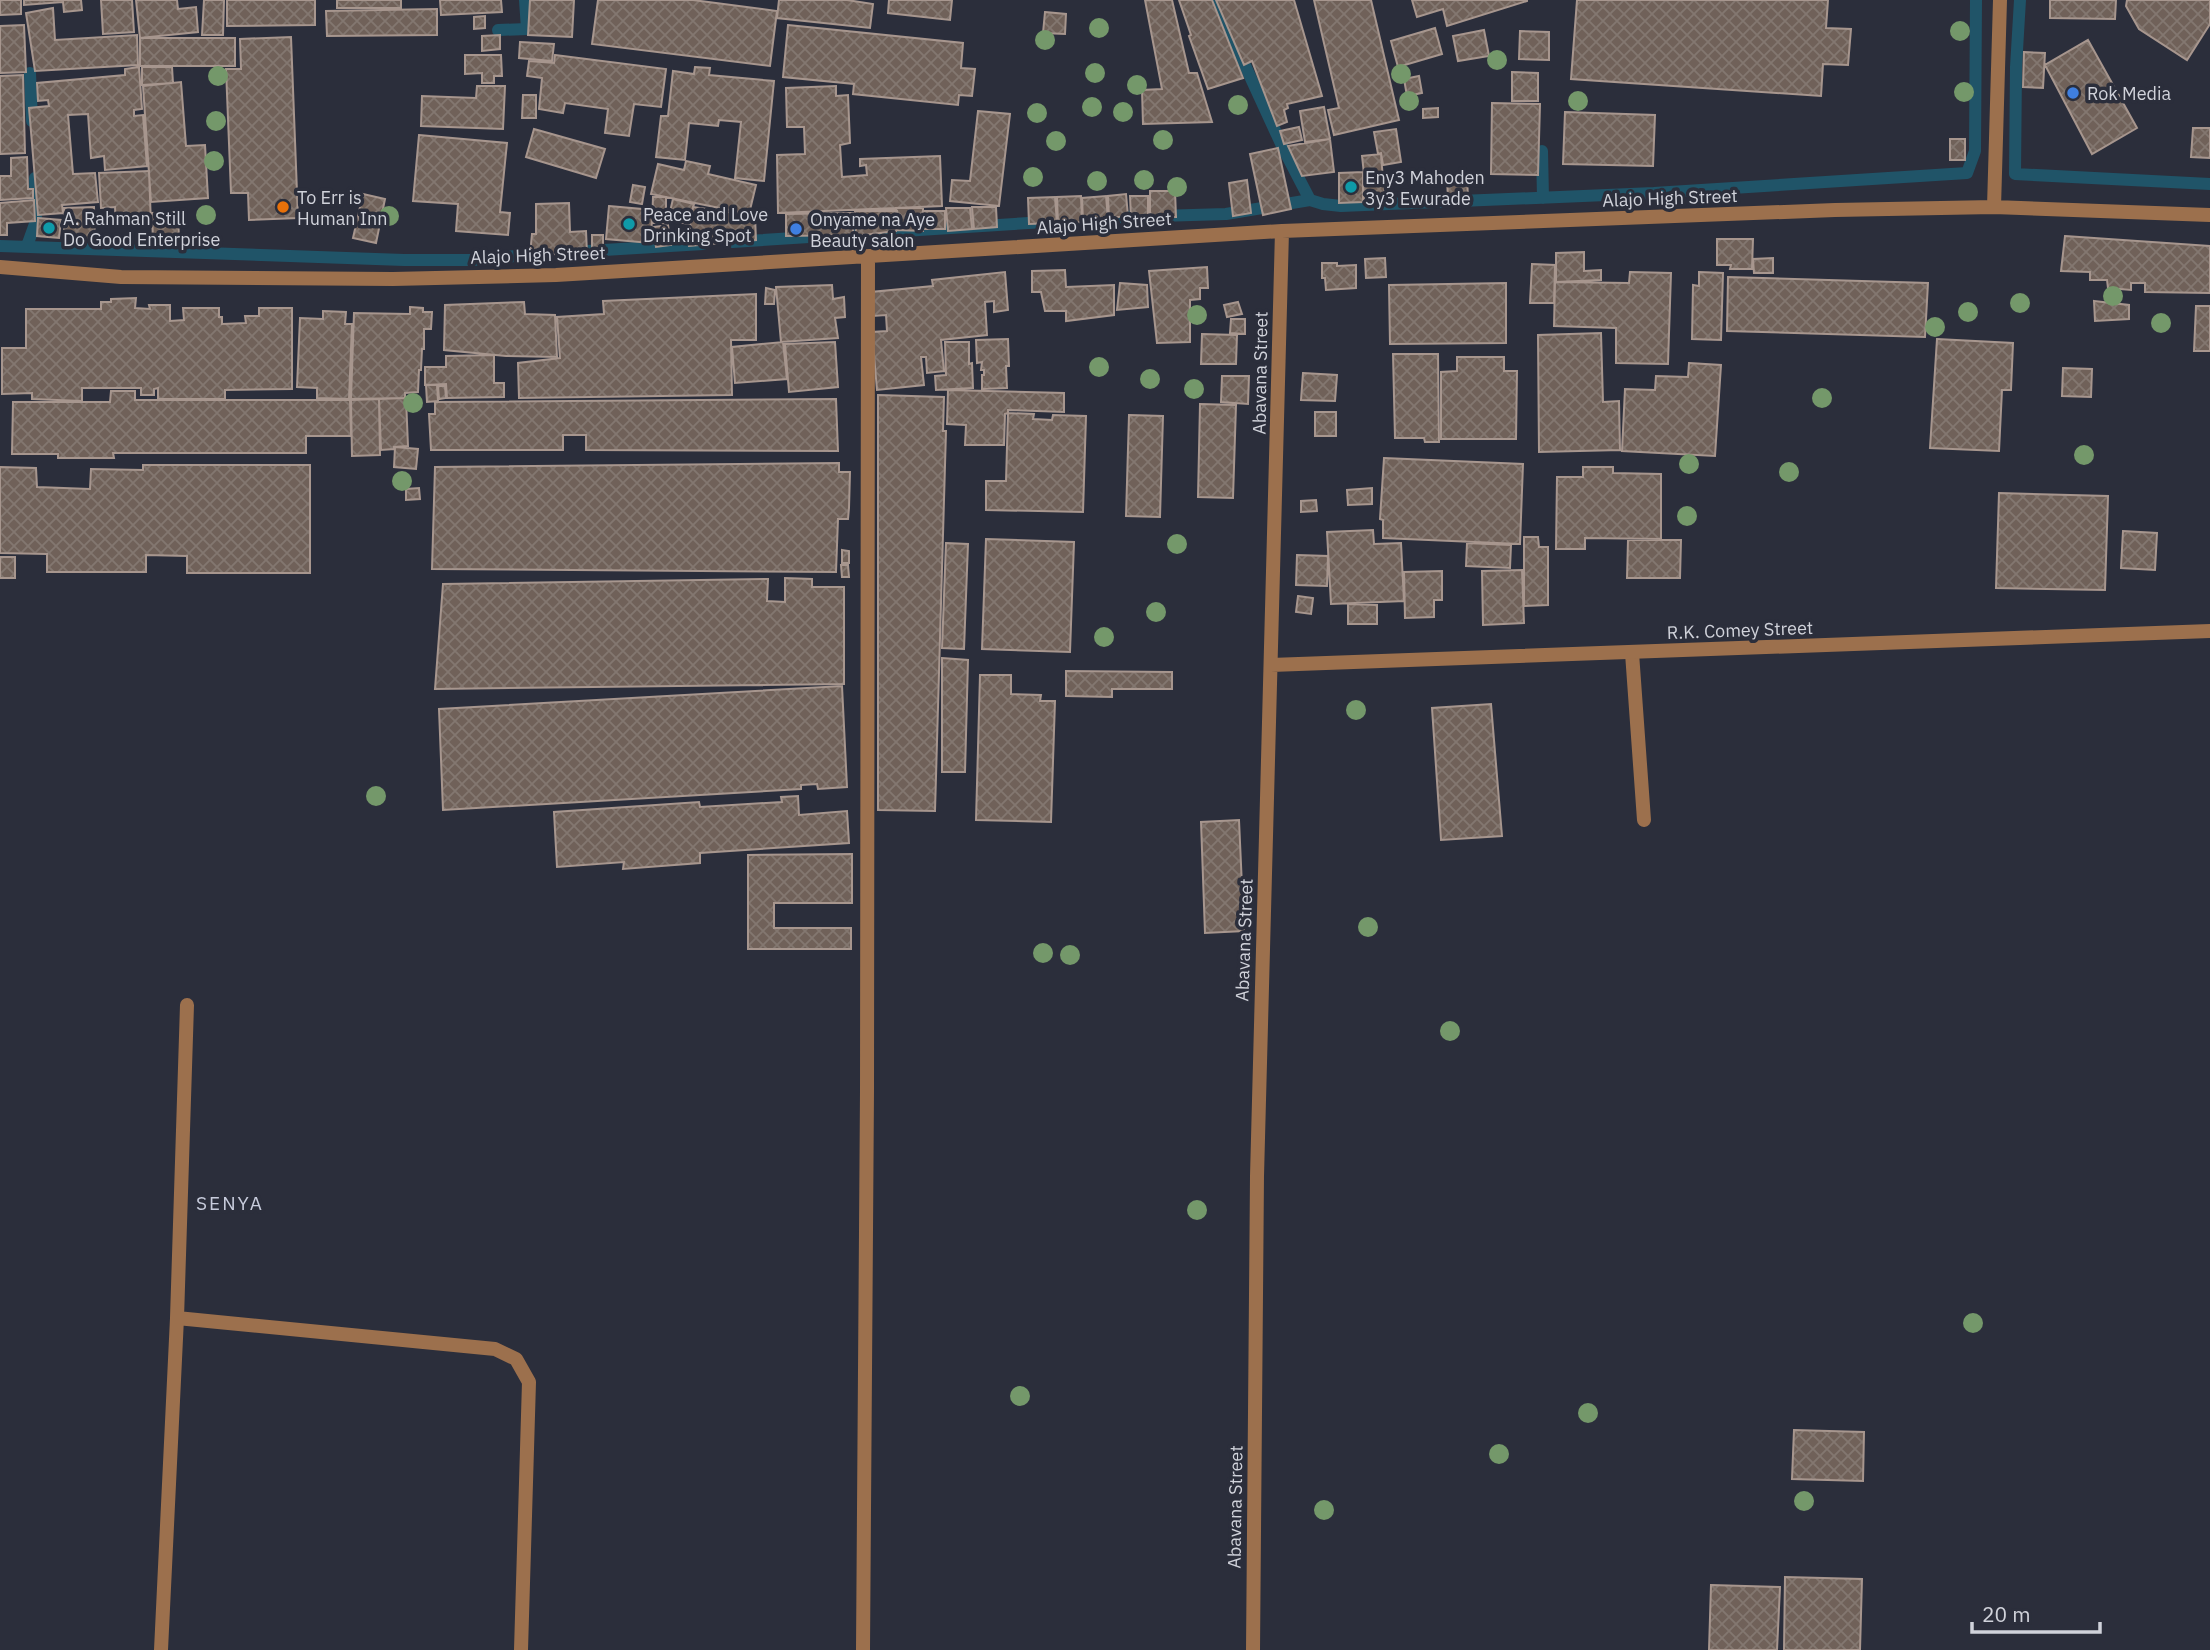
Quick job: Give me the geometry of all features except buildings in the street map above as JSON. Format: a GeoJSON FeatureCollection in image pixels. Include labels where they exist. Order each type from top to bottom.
{"type":"FeatureCollection","features":[{"type":"Feature","properties":{"kind":"street"},"geometry":{"type":"LineString","coordinates":[[1994,207],[2000,0]]}},
{"type":"Feature","properties":{"kind":"street","name":"Alajo High Street"},"geometry":{"type":"LineString","coordinates":[[0,267],[121,278],[393,279],[556,275],[1282,231],[1835,210],[1994,207],[2210,215]]}},
{"type":"Feature","properties":{"kind":"street","name":"Abavana Street"},"geometry":{"type":"LineString","coordinates":[[1253,1650],[1257,1176],[1282,231]]}},
{"type":"Feature","properties":{"kind":"street"},"geometry":{"type":"LineString","coordinates":[[863,1650],[868,257]]}},
{"type":"Feature","properties":{"kind":"street","name":"R.K. Comey Street"},"geometry":{"type":"LineString","coordinates":[[1271,665],[2210,631]]}},
{"type":"Feature","properties":{"kind":"street"},"geometry":{"type":"LineString","coordinates":[[1632,653],[1643,820]]}},
{"type":"Feature","properties":{"kind":"street"},"geometry":{"type":"LineString","coordinates":[[160,1650],[177,1318],[187,1005]]}},
{"type":"Feature","properties":{"kind":"street"},"geometry":{"type":"LineString","coordinates":[[177,1318],[495,1349],[516,1359],[529,1382],[521,1650]]}},
{"type":"Feature","properties":{"kind":"waterway"},"geometry":{"type":"LineString","coordinates":[[498,30],[527,29],[525,0]]}},
{"type":"Feature","properties":{"kind":"waterway"},"geometry":{"type":"LineString","coordinates":[[1215,0],[1310,200],[1341,206],[1654,193],[1967,173],[1975,151],[1976,0]]}},
{"type":"Feature","properties":{"kind":"waterway"},"geometry":{"type":"LineString","coordinates":[[2020,0],[2015,174],[2210,184]]}},
{"type":"Feature","properties":{"kind":"waterway"},"geometry":{"type":"LineString","coordinates":[[30,73],[32,121]]}},
{"type":"Feature","properties":{"kind":"waterway"},"geometry":{"type":"LineString","coordinates":[[1542,151],[1543,198]]}},
{"type":"Feature","properties":{"kind":"waterway"},"geometry":{"type":"LineString","coordinates":[[27,246],[36,221],[35,178]]}},
{"type":"Feature","properties":{"kind":"waterway"},"geometry":{"type":"LineString","coordinates":[[1091,218],[1226,214],[1310,200]]}},
{"type":"Feature","properties":{"kind":"waterway"},"geometry":{"type":"LineString","coordinates":[[732,242],[1045,222]]}},
{"type":"Feature","properties":{"kind":"waterway"},"geometry":{"type":"LineString","coordinates":[[571,252],[703,244]]}},
{"type":"Feature","properties":{"kind":"waterway"},"geometry":{"type":"LineString","coordinates":[[0,246],[404,260],[474,260],[546,253]]}},
{"type":"Feature","properties":{"kind":"place","name":"Rok Media"},"geometry":{"type":"Point","coordinates":[2073,93]}},
{"type":"Feature","properties":{"kind":"place","name":"Eny3 Mahoden 3y3 Ewurade"},"geometry":{"type":"Point","coordinates":[1351,187]}},
{"type":"Feature","properties":{"kind":"place","name":"To Err is Human Inn"},"geometry":{"type":"Point","coordinates":[283,207]}},
{"type":"Feature","properties":{"kind":"place","name":"Peace and Love Drinking Spot"},"geometry":{"type":"Point","coordinates":[629,224]}},
{"type":"Feature","properties":{"kind":"place","name":"A. Rahman Still Do Good Enterprise"},"geometry":{"type":"Point","coordinates":[49,228]}},
{"type":"Feature","properties":{"kind":"place","name":"Onyame na Aye Beauty salon"},"geometry":{"type":"Point","coordinates":[796,229]}},
{"type":"Feature","properties":{"kind":"district","name":"SENYA"},"geometry":{"type":"Point","coordinates":[230,1203]}}]}
